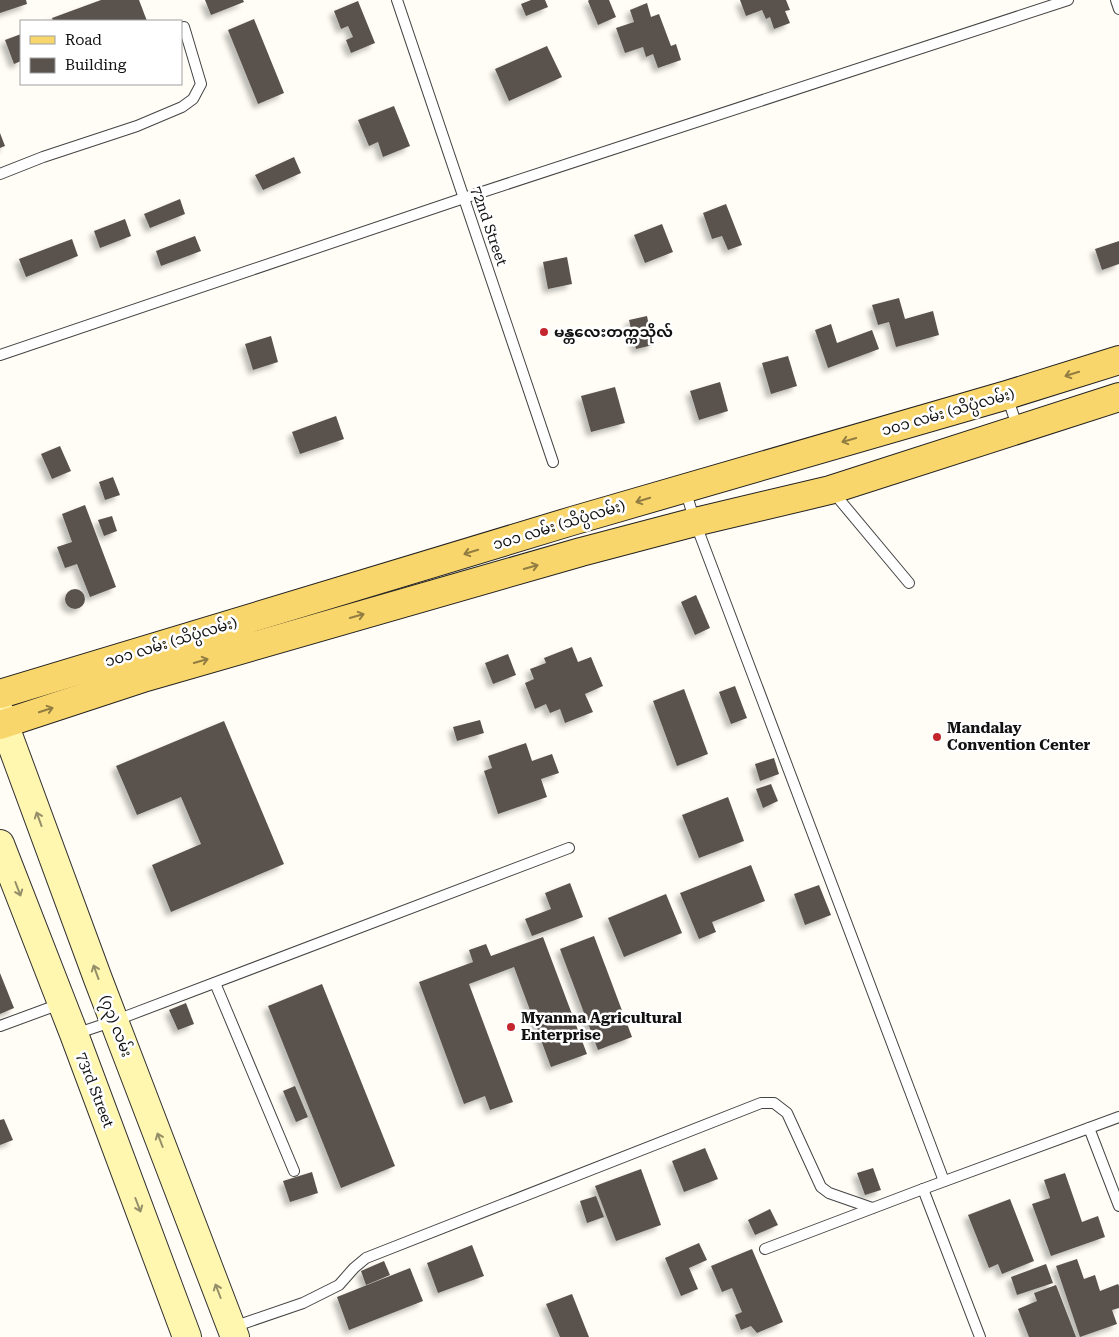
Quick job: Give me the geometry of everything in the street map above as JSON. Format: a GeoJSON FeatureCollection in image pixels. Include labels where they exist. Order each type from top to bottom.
{"type":"FeatureCollection","features":[{"type":"Feature","properties":{"kind":"main road","name":"၁၀၁ လမ်း (သိပ္ပံလမ်း)"},"geometry":{"type":"LineString","coordinates":[[0,694],[572,521],[1007,395],[1119,360]]}},
{"type":"Feature","properties":{"kind":"main road","name":"၁၀၁ လမ်း (သိပ္ပံလမ်း)"},"geometry":{"type":"LineString","coordinates":[[2,721],[146,677],[581,552],[695,522],[830,490],[1119,397]]}},
{"type":"Feature","properties":{"kind":"main road"},"geometry":{"type":"LineString","coordinates":[[572,521],[581,552]]}},
{"type":"Feature","properties":{"kind":"main road","name":"(၇၃) လမ်း"},"geometry":{"type":"LineString","coordinates":[[2,721],[233,1332]]}},
{"type":"Feature","properties":{"kind":"main road","name":"73rd Street"},"geometry":{"type":"LineString","coordinates":[[0,844],[74,1034],[187,1337]]}},
{"type":"Feature","properties":{"kind":"lane","name":"72nd Street"},"geometry":{"type":"LineString","coordinates":[[397,0],[553,462]]}},
{"type":"Feature","properties":{"kind":"lane"},"geometry":{"type":"LineString","coordinates":[[0,355],[464,198],[1068,0]]}},
{"type":"Feature","properties":{"kind":"lane"},"geometry":{"type":"LineString","coordinates":[[1116,0],[1119,8]]}},
{"type":"Feature","properties":{"kind":"lane"},"geometry":{"type":"LineString","coordinates":[[0,174],[43,157],[137,126],[182,107],[193,99],[201,84],[184,27]]}},
{"type":"Feature","properties":{"kind":"lane"},"geometry":{"type":"LineString","coordinates":[[1007,395],[1018,429]]}},
{"type":"Feature","properties":{"kind":"lane"},"geometry":{"type":"LineString","coordinates":[[684,488],[695,522],[944,1181]]}},
{"type":"Feature","properties":{"kind":"lane"},"geometry":{"type":"LineString","coordinates":[[830,490],[910,583]]}},
{"type":"Feature","properties":{"kind":"lane"},"geometry":{"type":"LineString","coordinates":[[74,1034],[114,1021],[569,848]]}},
{"type":"Feature","properties":{"kind":"lane"},"geometry":{"type":"LineString","coordinates":[[215,983],[294,1171]]}},
{"type":"Feature","properties":{"kind":"lane"},"geometry":{"type":"LineString","coordinates":[[0,1026],[62,1004]]}},
{"type":"Feature","properties":{"kind":"lane"},"geometry":{"type":"LineString","coordinates":[[233,1332],[339,1285],[366,1258],[761,1103],[774,1103],[787,1113],[821,1187],[828,1193],[872,1208]]}},
{"type":"Feature","properties":{"kind":"lane"},"geometry":{"type":"LineString","coordinates":[[766,1249],[1119,1117]]}},
{"type":"Feature","properties":{"kind":"lane"},"geometry":{"type":"LineString","coordinates":[[1089,1128],[1119,1206]]}},
{"type":"Feature","properties":{"kind":"lane"},"geometry":{"type":"LineString","coordinates":[[923,1189],[980,1337]]}},
{"type":"Feature","properties":{"kind":"building"},"geometry":{"type":"Polygon","coordinates":[[[0,0],[26,0],[27,4],[0,13],[0,0]]]}},
{"type":"Feature","properties":{"kind":"building"},"geometry":{"type":"Polygon","coordinates":[[[101,0],[139,0],[147,20],[53,20],[52,18],[101,0]]]}},
{"type":"Feature","properties":{"kind":"building"},"geometry":{"type":"Polygon","coordinates":[[[205,0],[243,0],[244,2],[211,15],[205,0]]]}},
{"type":"Feature","properties":{"kind":"building"},"geometry":{"type":"Polygon","coordinates":[[[531,0],[545,0],[548,7],[526,16],[521,4],[531,0]]]}},
{"type":"Feature","properties":{"kind":"building"},"geometry":{"type":"Polygon","coordinates":[[[589,0],[609,0],[616,17],[598,25],[589,0]]]}},
{"type":"Feature","properties":{"kind":"building"},"geometry":{"type":"Polygon","coordinates":[[[740,0],[786,0],[790,10],[785,11],[790,23],[774,29],[770,17],[766,19],[762,10],[746,16],[740,0]]]}},
{"type":"Feature","properties":{"kind":"building"},"geometry":{"type":"Polygon","coordinates":[[[358,1],[375,43],[351,53],[346,40],[353,37],[348,26],[341,29],[334,11],[358,1]]]}},
{"type":"Feature","properties":{"kind":"building"},"geometry":{"type":"Polygon","coordinates":[[[647,3],[651,17],[659,14],[671,46],[676,44],[681,60],[658,68],[653,54],[646,57],[643,47],[625,53],[616,28],[634,22],[630,10],[647,3]]]}},
{"type":"Feature","properties":{"kind":"building"},"geometry":{"type":"Polygon","coordinates":[[[254,19],[284,93],[258,104],[228,30],[254,19]]]}},
{"type":"Feature","properties":{"kind":"building"},"geometry":{"type":"Polygon","coordinates":[[[20,34],[20,61],[14,64],[5,40],[20,34]]]}},
{"type":"Feature","properties":{"kind":"building"},"geometry":{"type":"Polygon","coordinates":[[[547,46],[562,77],[509,101],[495,69],[547,46]]]}},
{"type":"Feature","properties":{"kind":"building"},"geometry":{"type":"Polygon","coordinates":[[[394,106],[410,146],[383,157],[378,142],[369,146],[358,120],[394,106]]]}},
{"type":"Feature","properties":{"kind":"building"},"geometry":{"type":"Polygon","coordinates":[[[0,133],[5,146],[0,148],[0,133]]]}},
{"type":"Feature","properties":{"kind":"building"},"geometry":{"type":"Polygon","coordinates":[[[294,157],[301,173],[263,190],[255,175],[294,157]]]}},
{"type":"Feature","properties":{"kind":"building"},"geometry":{"type":"Polygon","coordinates":[[[180,199],[185,214],[150,228],[144,214],[180,199]]]}},
{"type":"Feature","properties":{"kind":"building"},"geometry":{"type":"Polygon","coordinates":[[[726,204],[742,245],[728,250],[722,236],[712,239],[703,213],[726,204]]]}},
{"type":"Feature","properties":{"kind":"building"},"geometry":{"type":"Polygon","coordinates":[[[125,219],[131,236],[100,248],[94,231],[125,219]]]}},
{"type":"Feature","properties":{"kind":"building"},"geometry":{"type":"Polygon","coordinates":[[[662,224],[673,252],[645,263],[634,235],[662,224]]]}},
{"type":"Feature","properties":{"kind":"building"},"geometry":{"type":"Polygon","coordinates":[[[195,236],[201,251],[161,266],[156,251],[195,236]]]}},
{"type":"Feature","properties":{"kind":"building"},"geometry":{"type":"Polygon","coordinates":[[[72,239],[78,256],[26,277],[19,259],[72,239]]]}},
{"type":"Feature","properties":{"kind":"building"},"geometry":{"type":"Polygon","coordinates":[[[1119,241],[1119,264],[1102,270],[1095,249],[1119,241]]]}},
{"type":"Feature","properties":{"kind":"building"},"geometry":{"type":"Polygon","coordinates":[[[567,257],[572,284],[548,289],[543,262],[567,257]]]}},
{"type":"Feature","properties":{"kind":"building"},"geometry":{"type":"Polygon","coordinates":[[[899,298],[905,319],[933,311],[939,335],[896,347],[889,322],[878,325],[872,305],[899,298]]]}},
{"type":"Feature","properties":{"kind":"building"},"geometry":{"type":"Polygon","coordinates":[[[647,316],[653,345],[636,349],[629,320],[647,316]]]}},
{"type":"Feature","properties":{"kind":"building"},"geometry":{"type":"Polygon","coordinates":[[[831,324],[837,343],[872,330],[879,349],[828,368],[815,330],[831,324]]]}},
{"type":"Feature","properties":{"kind":"building"},"geometry":{"type":"Polygon","coordinates":[[[271,336],[278,362],[253,370],[245,344],[271,336]]]}},
{"type":"Feature","properties":{"kind":"building"},"geometry":{"type":"Polygon","coordinates":[[[788,356],[797,386],[771,394],[762,363],[788,356]]]}},
{"type":"Feature","properties":{"kind":"building"},"geometry":{"type":"Polygon","coordinates":[[[720,382],[728,411],[699,420],[690,391],[720,382]]]}},
{"type":"Feature","properties":{"kind":"building"},"geometry":{"type":"Polygon","coordinates":[[[615,387],[625,423],[591,432],[581,396],[615,387]]]}},
{"type":"Feature","properties":{"kind":"building"},"geometry":{"type":"Polygon","coordinates":[[[336,416],[344,439],[300,454],[292,432],[336,416]]]}},
{"type":"Feature","properties":{"kind":"building"},"geometry":{"type":"Polygon","coordinates":[[[60,446],[71,471],[52,479],[41,454],[60,446]]]}},
{"type":"Feature","properties":{"kind":"building"},"geometry":{"type":"Polygon","coordinates":[[[113,477],[120,495],[105,500],[99,482],[113,477]]]}},
{"type":"Feature","properties":{"kind":"building"},"geometry":{"type":"Polygon","coordinates":[[[85,505],[116,587],[90,597],[77,564],[65,568],[57,547],[72,542],[62,514],[85,505]]]}},
{"type":"Feature","properties":{"kind":"building"},"geometry":{"type":"Polygon","coordinates":[[[112,516],[117,531],[104,536],[98,520],[112,516]]]}},
{"type":"Feature","properties":{"kind":"building"},"geometry":{"type":"Polygon","coordinates":[[[75,589],[82,592],[85,599],[82,606],[75,609],[68,606],[65,599],[68,592],[75,589]]]}},
{"type":"Feature","properties":{"kind":"building"},"geometry":{"type":"Polygon","coordinates":[[[696,595],[710,628],[695,635],[681,602],[696,595]]]}},
{"type":"Feature","properties":{"kind":"building"},"geometry":{"type":"Polygon","coordinates":[[[572,647],[578,662],[591,657],[603,686],[585,694],[593,712],[565,723],[560,709],[550,713],[546,704],[535,709],[525,683],[534,679],[530,669],[546,663],[544,658],[572,647]]]}},
{"type":"Feature","properties":{"kind":"building"},"geometry":{"type":"Polygon","coordinates":[[[508,654],[516,675],[493,684],[485,663],[508,654]]]}},
{"type":"Feature","properties":{"kind":"building"},"geometry":{"type":"Polygon","coordinates":[[[735,686],[747,718],[731,724],[719,692],[735,686]]]}},
{"type":"Feature","properties":{"kind":"building"},"geometry":{"type":"Polygon","coordinates":[[[684,689],[708,754],[677,766],[653,701],[684,689]]]}},
{"type":"Feature","properties":{"kind":"building"},"geometry":{"type":"Polygon","coordinates":[[[480,720],[484,733],[457,741],[453,727],[480,720]]]}},
{"type":"Feature","properties":{"kind":"building"},"geometry":{"type":"Polygon","coordinates":[[[224,721],[284,864],[171,912],[152,865],[201,844],[181,797],[137,815],[116,766],[224,721]]]}},
{"type":"Feature","properties":{"kind":"building"},"geometry":{"type":"Polygon","coordinates":[[[526,743],[532,761],[552,754],[559,773],[541,779],[547,797],[498,814],[484,771],[492,768],[488,756],[526,743]]]}},
{"type":"Feature","properties":{"kind":"building"},"geometry":{"type":"Polygon","coordinates":[[[774,758],[779,774],[760,781],[755,764],[774,758]]]}},
{"type":"Feature","properties":{"kind":"building"},"geometry":{"type":"Polygon","coordinates":[[[771,784],[778,801],[763,808],[756,789],[771,784]]]}},
{"type":"Feature","properties":{"kind":"building"},"geometry":{"type":"Polygon","coordinates":[[[728,797],[744,841],[699,858],[682,815],[728,797]]]}},
{"type":"Feature","properties":{"kind":"building"},"geometry":{"type":"Polygon","coordinates":[[[751,865],[765,901],[712,922],[716,932],[699,939],[680,893],[751,865]]]}},
{"type":"Feature","properties":{"kind":"building"},"geometry":{"type":"Polygon","coordinates":[[[570,883],[583,917],[532,936],[525,919],[551,909],[545,893],[570,883]]]}},
{"type":"Feature","properties":{"kind":"building"},"geometry":{"type":"Polygon","coordinates":[[[819,885],[831,915],[805,925],[794,894],[819,885]]]}},
{"type":"Feature","properties":{"kind":"building"},"geometry":{"type":"Polygon","coordinates":[[[666,894],[682,933],[624,957],[608,918],[666,894]]]}},
{"type":"Feature","properties":{"kind":"building"},"geometry":{"type":"Polygon","coordinates":[[[594,936],[632,1037],[598,1050],[560,949],[594,936]]]}},
{"type":"Feature","properties":{"kind":"building"},"geometry":{"type":"Polygon","coordinates":[[[543,937],[587,1054],[551,1067],[514,967],[469,984],[513,1102],[490,1110],[485,1096],[464,1104],[419,982],[473,962],[469,950],[486,944],[491,956],[543,937]]]}},
{"type":"Feature","properties":{"kind":"building"},"geometry":{"type":"Polygon","coordinates":[[[0,973],[14,1008],[0,1014],[0,973]]]}},
{"type":"Feature","properties":{"kind":"building"},"geometry":{"type":"Polygon","coordinates":[[[322,984],[395,1166],[341,1188],[268,1006],[322,984]]]}},
{"type":"Feature","properties":{"kind":"building"},"geometry":{"type":"Polygon","coordinates":[[[186,1003],[194,1024],[178,1030],[169,1010],[186,1003]]]}},
{"type":"Feature","properties":{"kind":"building"},"geometry":{"type":"Polygon","coordinates":[[[295,1086],[308,1117],[296,1122],[283,1091],[295,1086]]]}},
{"type":"Feature","properties":{"kind":"building"},"geometry":{"type":"Polygon","coordinates":[[[4,1119],[13,1140],[0,1145],[0,1120],[4,1119]]]}},
{"type":"Feature","properties":{"kind":"building"},"geometry":{"type":"Polygon","coordinates":[[[705,1148],[718,1179],[684,1192],[672,1161],[705,1148]]]}},
{"type":"Feature","properties":{"kind":"building"},"geometry":{"type":"Polygon","coordinates":[[[873,1168],[881,1190],[865,1195],[857,1173],[873,1168]]]}},
{"type":"Feature","properties":{"kind":"building"},"geometry":{"type":"Polygon","coordinates":[[[641,1169],[661,1225],[616,1241],[595,1186],[641,1169]]]}},
{"type":"Feature","properties":{"kind":"building"},"geometry":{"type":"Polygon","coordinates":[[[312,1172],[318,1193],[290,1202],[283,1181],[312,1172]]]}},
{"type":"Feature","properties":{"kind":"building"},"geometry":{"type":"Polygon","coordinates":[[[1065,1173],[1082,1222],[1098,1216],[1105,1237],[1051,1256],[1032,1204],[1050,1198],[1044,1180],[1065,1173]]]}},
{"type":"Feature","properties":{"kind":"building"},"geometry":{"type":"Polygon","coordinates":[[[596,1196],[604,1217],[587,1223],[580,1201],[596,1196]]]}},
{"type":"Feature","properties":{"kind":"building"},"geometry":{"type":"Polygon","coordinates":[[[1010,1199],[1034,1261],[1002,1274],[998,1264],[989,1268],[968,1215],[1010,1199]]]}},
{"type":"Feature","properties":{"kind":"building"},"geometry":{"type":"Polygon","coordinates":[[[770,1209],[778,1225],[755,1235],[748,1220],[770,1209]]]}},
{"type":"Feature","properties":{"kind":"building"},"geometry":{"type":"Polygon","coordinates":[[[699,1243],[707,1260],[689,1268],[698,1289],[681,1296],[665,1258],[699,1243]]]}},
{"type":"Feature","properties":{"kind":"building"},"geometry":{"type":"Polygon","coordinates":[[[472,1245],[484,1276],[438,1293],[427,1263],[472,1245]]]}},
{"type":"Feature","properties":{"kind":"building"},"geometry":{"type":"Polygon","coordinates":[[[752,1249],[783,1322],[757,1333],[751,1326],[741,1330],[735,1315],[742,1312],[732,1288],[722,1292],[711,1266],[752,1249]]]}},
{"type":"Feature","properties":{"kind":"building"},"geometry":{"type":"Polygon","coordinates":[[[1077,1259],[1084,1279],[1095,1275],[1100,1291],[1118,1284],[1119,1286],[1119,1308],[1112,1310],[1117,1324],[1080,1337],[1056,1266],[1077,1259]]]}},
{"type":"Feature","properties":{"kind":"building"},"geometry":{"type":"Polygon","coordinates":[[[384,1261],[390,1275],[366,1285],[361,1271],[384,1261]]]}},
{"type":"Feature","properties":{"kind":"building"},"geometry":{"type":"Polygon","coordinates":[[[1046,1264],[1053,1283],[1017,1295],[1011,1277],[1046,1264]]]}},
{"type":"Feature","properties":{"kind":"building"},"geometry":{"type":"Polygon","coordinates":[[[410,1268],[423,1301],[349,1330],[337,1297],[410,1268]]]}},
{"type":"Feature","properties":{"kind":"building"},"geometry":{"type":"Polygon","coordinates":[[[1056,1285],[1076,1337],[1029,1337],[1018,1309],[1037,1301],[1034,1293],[1056,1285]]]}},
{"type":"Feature","properties":{"kind":"building"},"geometry":{"type":"Polygon","coordinates":[[[572,1294],[589,1337],[560,1337],[546,1304],[572,1294]]]}},
{"type":"Feature","properties":{"kind":"place","name":"မန္တလေးတက္ကသိုလ်"},"geometry":{"type":"Point","coordinates":[544,332]}},
{"type":"Feature","properties":{"kind":"place","name":"Mandalay Convention Center"},"geometry":{"type":"Point","coordinates":[937,737]}},
{"type":"Feature","properties":{"kind":"place","name":"Myanma Agricultural Enterprise"},"geometry":{"type":"Point","coordinates":[511,1027]}}]}
